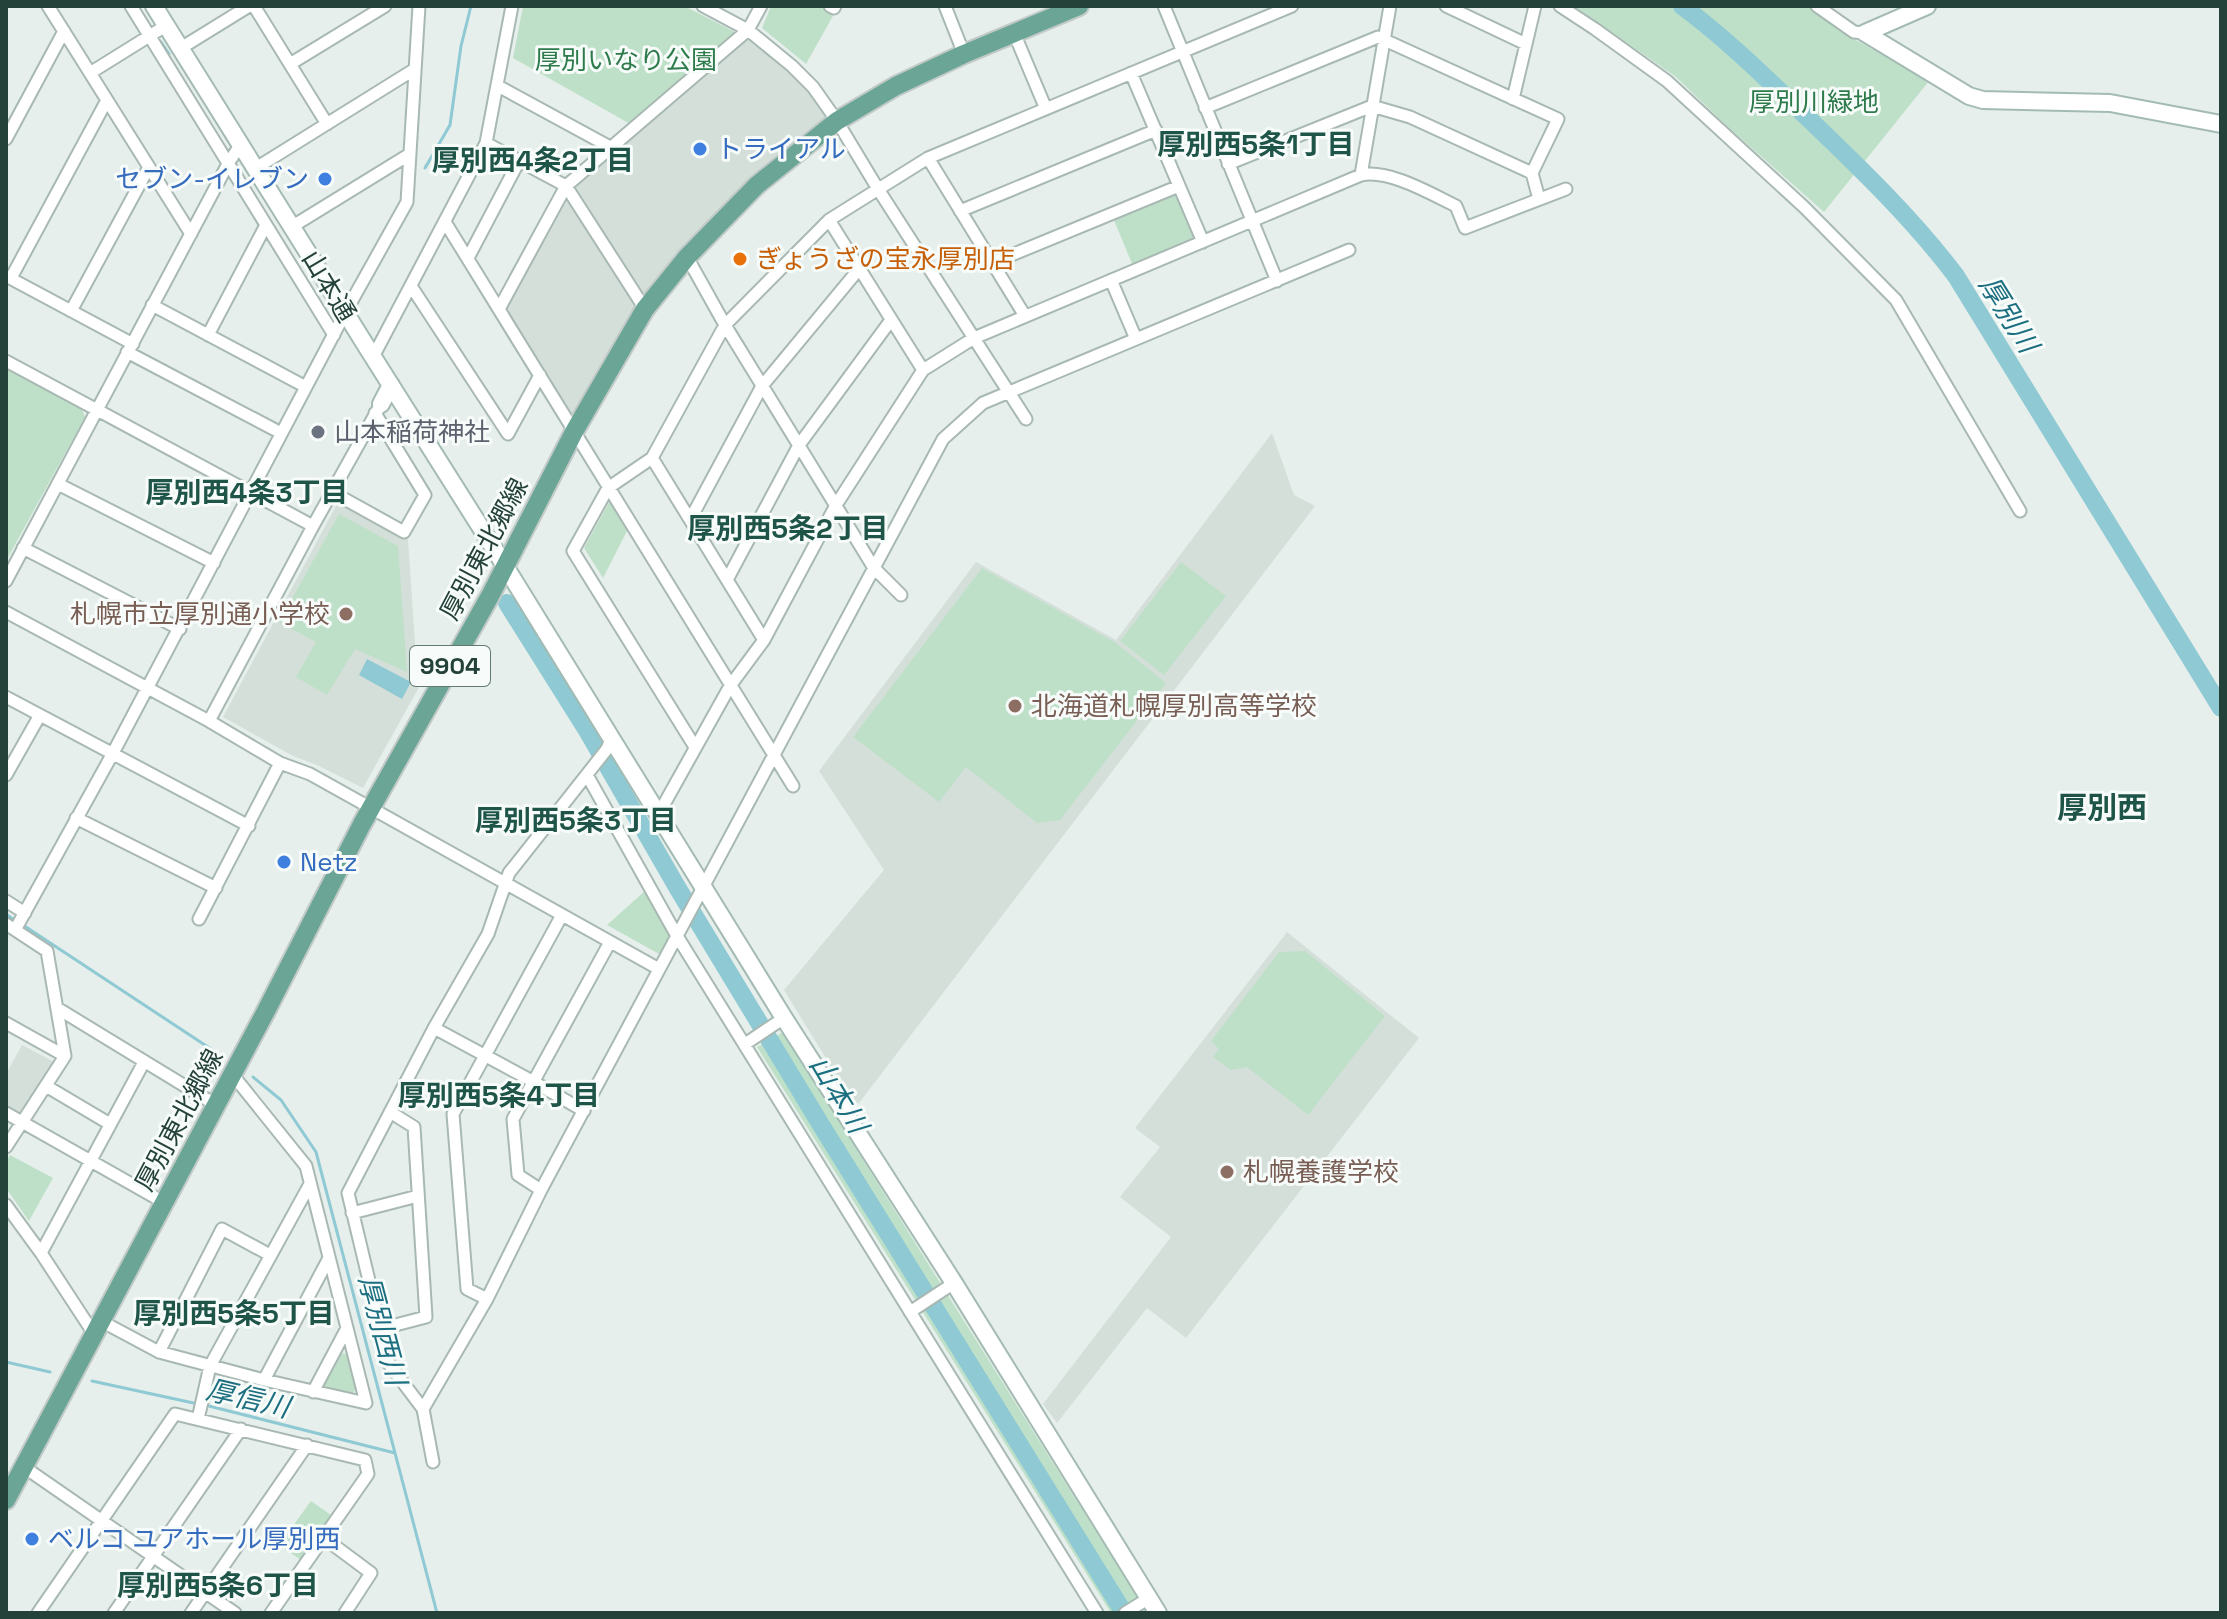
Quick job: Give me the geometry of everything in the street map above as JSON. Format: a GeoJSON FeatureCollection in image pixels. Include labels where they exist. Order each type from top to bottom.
{"type":"FeatureCollection","features":[{"type":"Feature","properties":{"kind":"main road","name":"厚別東北郷線"},"geometry":{"type":"LineString","coordinates":[[6,1500],[371,808],[505,566],[575,430],[645,309],[687,257],[757,185],[837,121],[896,86],[1079,6]]}},
{"type":"Feature","properties":{"kind":"street"},"geometry":{"type":"LineString","coordinates":[[48,6],[191,234]]}},
{"type":"Feature","properties":{"kind":"street"},"geometry":{"type":"LineString","coordinates":[[131,6],[234,154],[266,225],[339,324]]}},
{"type":"Feature","properties":{"kind":"street","name":"山本通"},"geometry":{"type":"LineString","coordinates":[[154,6],[181,48],[234,154],[256,168],[293,226],[339,324],[373,357],[383,399],[505,566],[609,744],[703,888],[777,1022],[954,1283],[1158,1613]]}},
{"type":"Feature","properties":{"kind":"street"},"geometry":{"type":"LineString","coordinates":[[181,48],[252,6],[327,124]]}},
{"type":"Feature","properties":{"kind":"street"},"geometry":{"type":"LineString","coordinates":[[290,64],[385,6]]}},
{"type":"Feature","properties":{"kind":"street"},"geometry":{"type":"LineString","coordinates":[[6,1147],[65,1056],[47,951],[10,927],[25,913],[113,753],[339,324],[407,202],[419,6]]}},
{"type":"Feature","properties":{"kind":"street"},"geometry":{"type":"LineString","coordinates":[[373,357],[486,143],[512,6]]}},
{"type":"Feature","properties":{"kind":"street"},"geometry":{"type":"LineString","coordinates":[[703,6],[748,30],[813,87],[1026,419]]}},
{"type":"Feature","properties":{"kind":"street"},"geometry":{"type":"LineString","coordinates":[[499,309],[566,186],[748,30],[761,6]]}},
{"type":"Feature","properties":{"kind":"street"},"geometry":{"type":"LineString","coordinates":[[945,6],[964,54]]}},
{"type":"Feature","properties":{"kind":"street"},"geometry":{"type":"LineString","coordinates":[[1164,6],[1277,281]]}},
{"type":"Feature","properties":{"kind":"street"},"geometry":{"type":"LineString","coordinates":[[695,747],[573,551],[608,488],[652,458],[725,325],[829,220],[928,158],[1292,6]]}},
{"type":"Feature","properties":{"kind":"street"},"geometry":{"type":"LineString","coordinates":[[1361,175],[1390,6]]}},
{"type":"Feature","properties":{"kind":"street"},"geometry":{"type":"LineString","coordinates":[[1446,6],[1526,44]]}},
{"type":"Feature","properties":{"kind":"street"},"geometry":{"type":"LineString","coordinates":[[1513,99],[1535,6]]}},
{"type":"Feature","properties":{"kind":"street"},"geometry":{"type":"LineString","coordinates":[[1560,6],[1667,81],[1804,207],[1896,300],[2020,511]]}},
{"type":"Feature","properties":{"kind":"street"},"geometry":{"type":"LineString","coordinates":[[1817,6],[1854,32],[1865,33],[1969,96],[1983,100],[2110,103],[2221,124]]}},
{"type":"Feature","properties":{"kind":"street"},"geometry":{"type":"LineString","coordinates":[[1865,33],[1927,6]]}},
{"type":"Feature","properties":{"kind":"street"},"geometry":{"type":"LineString","coordinates":[[90,73],[167,25]]}},
{"type":"Feature","properties":{"kind":"street"},"geometry":{"type":"LineString","coordinates":[[6,139],[64,31]]}},
{"type":"Feature","properties":{"kind":"street"},"geometry":{"type":"LineString","coordinates":[[1014,33],[1046,109]]}},
{"type":"Feature","properties":{"kind":"street"},"geometry":{"type":"LineString","coordinates":[[1205,108],[1378,37],[1558,119],[1532,173],[1539,199]]}},
{"type":"Feature","properties":{"kind":"street"},"geometry":{"type":"LineString","coordinates":[[256,168],[415,69]]}},
{"type":"Feature","properties":{"kind":"street"},"geometry":{"type":"LineString","coordinates":[[1131,73],[1203,242]]}},
{"type":"Feature","properties":{"kind":"street"},"geometry":{"type":"LineString","coordinates":[[498,86],[612,148]]}},
{"type":"Feature","properties":{"kind":"street"},"geometry":{"type":"LineString","coordinates":[[107,100],[8,277],[281,433]]}},
{"type":"Feature","properties":{"kind":"street"},"geometry":{"type":"LineString","coordinates":[[1228,164],[1372,106],[1410,117],[1532,173]]}},
{"type":"Feature","properties":{"kind":"street"},"geometry":{"type":"LineString","coordinates":[[960,211],[1156,130]]}},
{"type":"Feature","properties":{"kind":"street"},"geometry":{"type":"LineString","coordinates":[[486,143],[566,186],[645,309]]}},
{"type":"Feature","properties":{"kind":"street"},"geometry":{"type":"LineString","coordinates":[[6,581],[234,154]]}},
{"type":"Feature","properties":{"kind":"street"},"geometry":{"type":"LineString","coordinates":[[293,226],[410,154]]}},
{"type":"Feature","properties":{"kind":"street"},"geometry":{"type":"LineString","coordinates":[[928,158],[1025,316]]}},
{"type":"Feature","properties":{"kind":"street"},"geometry":{"type":"LineString","coordinates":[[468,258],[519,161]]}},
{"type":"Feature","properties":{"kind":"street"},"geometry":{"type":"LineString","coordinates":[[71,311],[149,167]]}},
{"type":"Feature","properties":{"kind":"street"},"geometry":{"type":"LineString","coordinates":[[658,815],[730,686],[764,640],[836,505],[923,370],[974,338],[1361,175],[1372,172],[1407,183],[1456,206],[1465,228],[1566,189]]}},
{"type":"Feature","properties":{"kind":"street"},"geometry":{"type":"LineString","coordinates":[[992,263],[1179,186]]}},
{"type":"Feature","properties":{"kind":"street"},"geometry":{"type":"LineString","coordinates":[[829,220],[923,370]]}},
{"type":"Feature","properties":{"kind":"street"},"geometry":{"type":"LineString","coordinates":[[445,222],[793,786]]}},
{"type":"Feature","properties":{"kind":"street"},"geometry":{"type":"LineString","coordinates":[[208,335],[266,225]]}},
{"type":"Feature","properties":{"kind":"street"},"geometry":{"type":"LineString","coordinates":[[423,1409],[487,1299],[541,1190],[943,439],[983,403],[1349,250]]}},
{"type":"Feature","properties":{"kind":"street"},"geometry":{"type":"LineString","coordinates":[[687,257],[725,325],[874,568],[901,595]]}},
{"type":"Feature","properties":{"kind":"street"},"geometry":{"type":"LineString","coordinates":[[691,518],[762,386],[859,269]]}},
{"type":"Feature","properties":{"kind":"street"},"geometry":{"type":"LineString","coordinates":[[1111,280],[1136,339]]}},
{"type":"Feature","properties":{"kind":"street"},"geometry":{"type":"LineString","coordinates":[[411,286],[508,434],[540,375]]}},
{"type":"Feature","properties":{"kind":"street"},"geometry":{"type":"LineString","coordinates":[[152,305],[306,387]]}},
{"type":"Feature","properties":{"kind":"street"},"geometry":{"type":"LineString","coordinates":[[728,578],[799,445],[891,320]]}},
{"type":"Feature","properties":{"kind":"street"},"geometry":{"type":"LineString","coordinates":[[6,361],[313,526]]}},
{"type":"Feature","properties":{"kind":"street"},"geometry":{"type":"LineString","coordinates":[[332,492],[404,532],[418,508],[425,495],[383,399]]}},
{"type":"Feature","properties":{"kind":"street"},"geometry":{"type":"LineString","coordinates":[[209,721],[383,399]]}},
{"type":"Feature","properties":{"kind":"street"},"geometry":{"type":"LineString","coordinates":[[652,458],[764,640]]}},
{"type":"Feature","properties":{"kind":"street"},"geometry":{"type":"LineString","coordinates":[[58,484],[214,563]]}},
{"type":"Feature","properties":{"kind":"street"},"geometry":{"type":"LineString","coordinates":[[23,548],[180,629]]}},
{"type":"Feature","properties":{"kind":"street"},"geometry":{"type":"LineString","coordinates":[[6,612],[209,721],[280,763],[310,774],[659,969]]}},
{"type":"Feature","properties":{"kind":"street"},"geometry":{"type":"LineString","coordinates":[[6,697],[249,826]]}},
{"type":"Feature","properties":{"kind":"street"},"geometry":{"type":"LineString","coordinates":[[6,775],[40,715]]}},
{"type":"Feature","properties":{"kind":"street"},"geometry":{"type":"LineString","coordinates":[[433,1462],[423,1409],[389,1364],[348,1193],[434,1028],[488,934],[509,873],[609,744]]}},
{"type":"Feature","properties":{"kind":"street"},"geometry":{"type":"LineString","coordinates":[[199,919],[280,763]]}},
{"type":"Feature","properties":{"kind":"street"},"geometry":{"type":"LineString","coordinates":[[591,770],[678,933],[749,1041],[1097,1613]]}},
{"type":"Feature","properties":{"kind":"street"},"geometry":{"type":"LineString","coordinates":[[76,818],[216,888]]}},
{"type":"Feature","properties":{"kind":"street"},"geometry":{"type":"LineString","coordinates":[[6,901],[25,913]]}},
{"type":"Feature","properties":{"kind":"street"},"geometry":{"type":"LineString","coordinates":[[487,1299],[467,1289],[453,1114],[562,915]]}},
{"type":"Feature","properties":{"kind":"street"},"geometry":{"type":"LineString","coordinates":[[541,1190],[518,1175],[513,1119],[610,942]]}},
{"type":"Feature","properties":{"kind":"street"},"geometry":{"type":"LineString","coordinates":[[57,1008],[216,1105]]}},
{"type":"Feature","properties":{"kind":"street"},"geometry":{"type":"LineString","coordinates":[[749,1041],[777,1022]]}},
{"type":"Feature","properties":{"kind":"street"},"geometry":{"type":"LineString","coordinates":[[6,1023],[65,1056]]}},
{"type":"Feature","properties":{"kind":"street"},"geometry":{"type":"LineString","coordinates":[[434,1028],[584,1111]]}},
{"type":"Feature","properties":{"kind":"street"},"geometry":{"type":"LineString","coordinates":[[41,1253],[144,1062]]}},
{"type":"Feature","properties":{"kind":"street"},"geometry":{"type":"LineString","coordinates":[[6,1205],[98,1328],[159,1352],[366,1403],[306,1166],[232,1074]]}},
{"type":"Feature","properties":{"kind":"street"},"geometry":{"type":"LineString","coordinates":[[46,1086],[110,1124]]}},
{"type":"Feature","properties":{"kind":"street"},"geometry":{"type":"LineString","coordinates":[[380,1329],[426,1317],[414,1127],[390,1112]]}},
{"type":"Feature","properties":{"kind":"street"},"geometry":{"type":"LineString","coordinates":[[6,1113],[165,1203]]}},
{"type":"Feature","properties":{"kind":"street"},"geometry":{"type":"LineString","coordinates":[[199,1415],[210,1366],[310,1184]]}},
{"type":"Feature","properties":{"kind":"street"},"geometry":{"type":"LineString","coordinates":[[352,1213],[418,1196]]}},
{"type":"Feature","properties":{"kind":"street"},"geometry":{"type":"LineString","coordinates":[[159,1352],[222,1229],[270,1255]]}},
{"type":"Feature","properties":{"kind":"street"},"geometry":{"type":"LineString","coordinates":[[264,1380],[329,1258]]}},
{"type":"Feature","properties":{"kind":"street"},"geometry":{"type":"LineString","coordinates":[[913,1309],[954,1283]]}},
{"type":"Feature","properties":{"kind":"street"},"geometry":{"type":"LineString","coordinates":[[313,1392],[347,1328]]}},
{"type":"Feature","properties":{"kind":"street"},"geometry":{"type":"LineString","coordinates":[[38,1613],[175,1414],[199,1415],[241,1429],[365,1460],[368,1474],[271,1613]]}},
{"type":"Feature","properties":{"kind":"street"},"geometry":{"type":"LineString","coordinates":[[114,1613],[241,1429]]}},
{"type":"Feature","properties":{"kind":"street"},"geometry":{"type":"LineString","coordinates":[[191,1613],[307,1445]]}},
{"type":"Feature","properties":{"kind":"street"},"geometry":{"type":"LineString","coordinates":[[24,1467],[235,1613]]}},
{"type":"Feature","properties":{"kind":"street"},"geometry":{"type":"LineString","coordinates":[[324,1538],[371,1573],[345,1613]]}},
{"type":"Feature","properties":{"kind":"street"},"geometry":{"type":"LineString","coordinates":[[1129,1611],[1149,1598]]}},
{"type":"Feature","properties":{"kind":"shaded area"},"geometry":{"type":"Polygon","coordinates":[[[748,30],[792,66],[837,121],[687,257],[575,430],[499,309],[566,186],[748,30]]]}},
{"type":"Feature","properties":{"kind":"shaded area","name":"北海道札幌厚別高等学校"},"geometry":{"type":"Polygon","coordinates":[[[1272,433],[1294,495],[1315,506],[859,1103],[854,1104],[784,990],[884,870],[819,771],[976,562],[1116,640],[1272,433]]]}},
{"type":"Feature","properties":{"kind":"shaded area","name":"札幌市立厚別通小学校"},"geometry":{"type":"Polygon","coordinates":[[[338,502],[408,539],[418,689],[363,788],[293,756],[223,717],[338,502]]]}},
{"type":"Feature","properties":{"kind":"shaded area","name":"札幌養護学校"},"geometry":{"type":"Polygon","coordinates":[[[1287,932],[1419,1038],[1186,1338],[1147,1308],[1057,1423],[1043,1404],[1171,1237],[1120,1197],[1160,1147],[1135,1128],[1287,932]]]}},
{"type":"Feature","properties":{"kind":"shaded area"},"geometry":{"type":"Polygon","coordinates":[[[22,1045],[56,1063],[22,1114],[6,1105],[6,1074],[22,1045]]]}},
{"type":"Feature","properties":{"kind":"green space","name":"厚別いなり公園"},"geometry":{"type":"Polygon","coordinates":[[[523,6],[684,6],[735,32],[735,39],[632,125],[513,58],[523,6]]]}},
{"type":"Feature","properties":{"kind":"green space"},"geometry":{"type":"Polygon","coordinates":[[[771,6],[818,6],[834,14],[806,64],[762,28],[771,6]]]}},
{"type":"Feature","properties":{"kind":"green space","name":"厚別川緑地"},"geometry":{"type":"Polygon","coordinates":[[[1574,6],[1813,6],[1838,30],[1929,81],[1824,212],[1676,77],[1574,6]]]}},
{"type":"Feature","properties":{"kind":"green space"},"geometry":{"type":"Polygon","coordinates":[[[1178,192],[1198,239],[1133,266],[1113,218],[1178,192]]]}},
{"type":"Feature","properties":{"kind":"green space"},"geometry":{"type":"Polygon","coordinates":[[[6,368],[81,407],[85,417],[6,561],[6,368]]]}},
{"type":"Feature","properties":{"kind":"green space"},"geometry":{"type":"Polygon","coordinates":[[[611,499],[629,527],[603,578],[584,548],[611,499]]]}},
{"type":"Feature","properties":{"kind":"green space"},"geometry":{"type":"Polygon","coordinates":[[[339,514],[398,546],[407,672],[355,649],[327,695],[296,677],[316,642],[279,622],[339,514]]]}},
{"type":"Feature","properties":{"kind":"green space"},"geometry":{"type":"Polygon","coordinates":[[[1181,562],[1226,596],[1164,675],[1120,641],[1181,562]]]}},
{"type":"Feature","properties":{"kind":"green space"},"geometry":{"type":"Polygon","coordinates":[[[982,568],[1116,643],[1166,683],[1060,820],[1037,823],[966,767],[939,802],[853,737],[982,568]]]}},
{"type":"Feature","properties":{"kind":"green space"},"geometry":{"type":"Polygon","coordinates":[[[646,890],[673,933],[661,955],[607,925],[646,890]]]}},
{"type":"Feature","properties":{"kind":"green space"},"geometry":{"type":"Polygon","coordinates":[[[1305,951],[1385,1016],[1308,1115],[1247,1067],[1231,1070],[1213,1057],[1219,1049],[1211,1041],[1279,952],[1305,951]]]}},
{"type":"Feature","properties":{"kind":"green space"},"geometry":{"type":"Polygon","coordinates":[[[783,1032],[1147,1613],[1111,1613],[757,1047],[783,1032]]]}},
{"type":"Feature","properties":{"kind":"green space"},"geometry":{"type":"Polygon","coordinates":[[[10,1155],[53,1178],[29,1221],[6,1188],[6,1162],[10,1155]]]}},
{"type":"Feature","properties":{"kind":"green space"},"geometry":{"type":"Polygon","coordinates":[[[340,1353],[347,1354],[357,1389],[352,1393],[326,1388],[324,1384],[340,1353]]]}},
{"type":"Feature","properties":{"kind":"green space"},"geometry":{"type":"Polygon","coordinates":[[[311,1501],[331,1515],[301,1560],[279,1545],[311,1501]]]}},
{"type":"Feature","properties":{"kind":"water"},"geometry":{"type":"Polygon","coordinates":[[[367,659],[411,682],[402,699],[359,675],[367,659]]]}},
{"type":"Feature","properties":{"kind":"waterway"},"geometry":{"type":"LineString","coordinates":[[425,168],[450,125],[461,46],[471,6]]}},
{"type":"Feature","properties":{"kind":"waterway","name":"厚別川"},"geometry":{"type":"LineString","coordinates":[[1682,6],[1748,61],[1848,157],[1904,215],[1956,276],[2221,708]]}},
{"type":"Feature","properties":{"kind":"waterway","name":"山本川"},"geometry":{"type":"LineString","coordinates":[[161,42],[169,54]]}},
{"type":"Feature","properties":{"kind":"waterway","name":"山本川"},"geometry":{"type":"LineString","coordinates":[[507,603],[588,732],[677,887],[821,1125],[1124,1613]]}},
{"type":"Feature","properties":{"kind":"waterway","name":"厚別西川"},"geometry":{"type":"LineString","coordinates":[[6,914],[14,920]]}},
{"type":"Feature","properties":{"kind":"waterway","name":"厚別西川"},"geometry":{"type":"LineString","coordinates":[[26,927],[214,1051]]}},
{"type":"Feature","properties":{"kind":"waterway","name":"厚別西川"},"geometry":{"type":"LineString","coordinates":[[253,1077],[281,1100],[316,1152],[437,1613]]}},
{"type":"Feature","properties":{"kind":"waterway","name":"厚信川"},"geometry":{"type":"LineString","coordinates":[[6,1362],[50,1372]]}},
{"type":"Feature","properties":{"kind":"waterway","name":"厚信川"},"geometry":{"type":"LineString","coordinates":[[92,1381],[198,1404]]}},
{"type":"Feature","properties":{"kind":"waterway","name":"厚信川"},"geometry":{"type":"LineString","coordinates":[[205,1405],[395,1453]]}},
{"type":"Feature","properties":{"kind":"place","name":"トライアル"},"geometry":{"type":"Point","coordinates":[700,149]}},
{"type":"Feature","properties":{"kind":"place","name":"セブン-イレブン"},"geometry":{"type":"Point","coordinates":[325,179]}},
{"type":"Feature","properties":{"kind":"place","name":"ぎょうざの宝永厚別店"},"geometry":{"type":"Point","coordinates":[740,259]}},
{"type":"Feature","properties":{"kind":"place","name":"山本稲荷神社"},"geometry":{"type":"Point","coordinates":[318,432]}},
{"type":"Feature","properties":{"kind":"place","name":"札幌市立厚別通小学校"},"geometry":{"type":"Point","coordinates":[346,614]}},
{"type":"Feature","properties":{"kind":"place","name":"北海道札幌厚別高等学校"},"geometry":{"type":"Point","coordinates":[1015,706]}},
{"type":"Feature","properties":{"kind":"place","name":"Netz"},"geometry":{"type":"Point","coordinates":[284,862]}},
{"type":"Feature","properties":{"kind":"place","name":"札幌養護学校"},"geometry":{"type":"Point","coordinates":[1227,1172]}},
{"type":"Feature","properties":{"kind":"place","name":"ベルコ ユアホール厚別西"},"geometry":{"type":"Point","coordinates":[32,1539]}},
{"type":"Feature","properties":{"kind":"district","name":"厚別西5条1丁目"},"geometry":{"type":"Point","coordinates":[1256,144]}},
{"type":"Feature","properties":{"kind":"district","name":"厚別西4条2丁目"},"geometry":{"type":"Point","coordinates":[533,160]}},
{"type":"Feature","properties":{"kind":"district","name":"厚別西4条3丁目"},"geometry":{"type":"Point","coordinates":[247,492]}},
{"type":"Feature","properties":{"kind":"district","name":"厚別西5条2丁目"},"geometry":{"type":"Point","coordinates":[788,528]}},
{"type":"Feature","properties":{"kind":"district","name":"厚別西"},"geometry":{"type":"Point","coordinates":[2102,808]}},
{"type":"Feature","properties":{"kind":"district","name":"厚別西5条3丁目"},"geometry":{"type":"Point","coordinates":[576,820]}},
{"type":"Feature","properties":{"kind":"district","name":"厚別西5条4丁目"},"geometry":{"type":"Point","coordinates":[499,1095]}},
{"type":"Feature","properties":{"kind":"district","name":"厚別西5条5丁目"},"geometry":{"type":"Point","coordinates":[234,1313]}},
{"type":"Feature","properties":{"kind":"district","name":"厚別西5条6丁目"},"geometry":{"type":"Point","coordinates":[218,1585]}}]}
